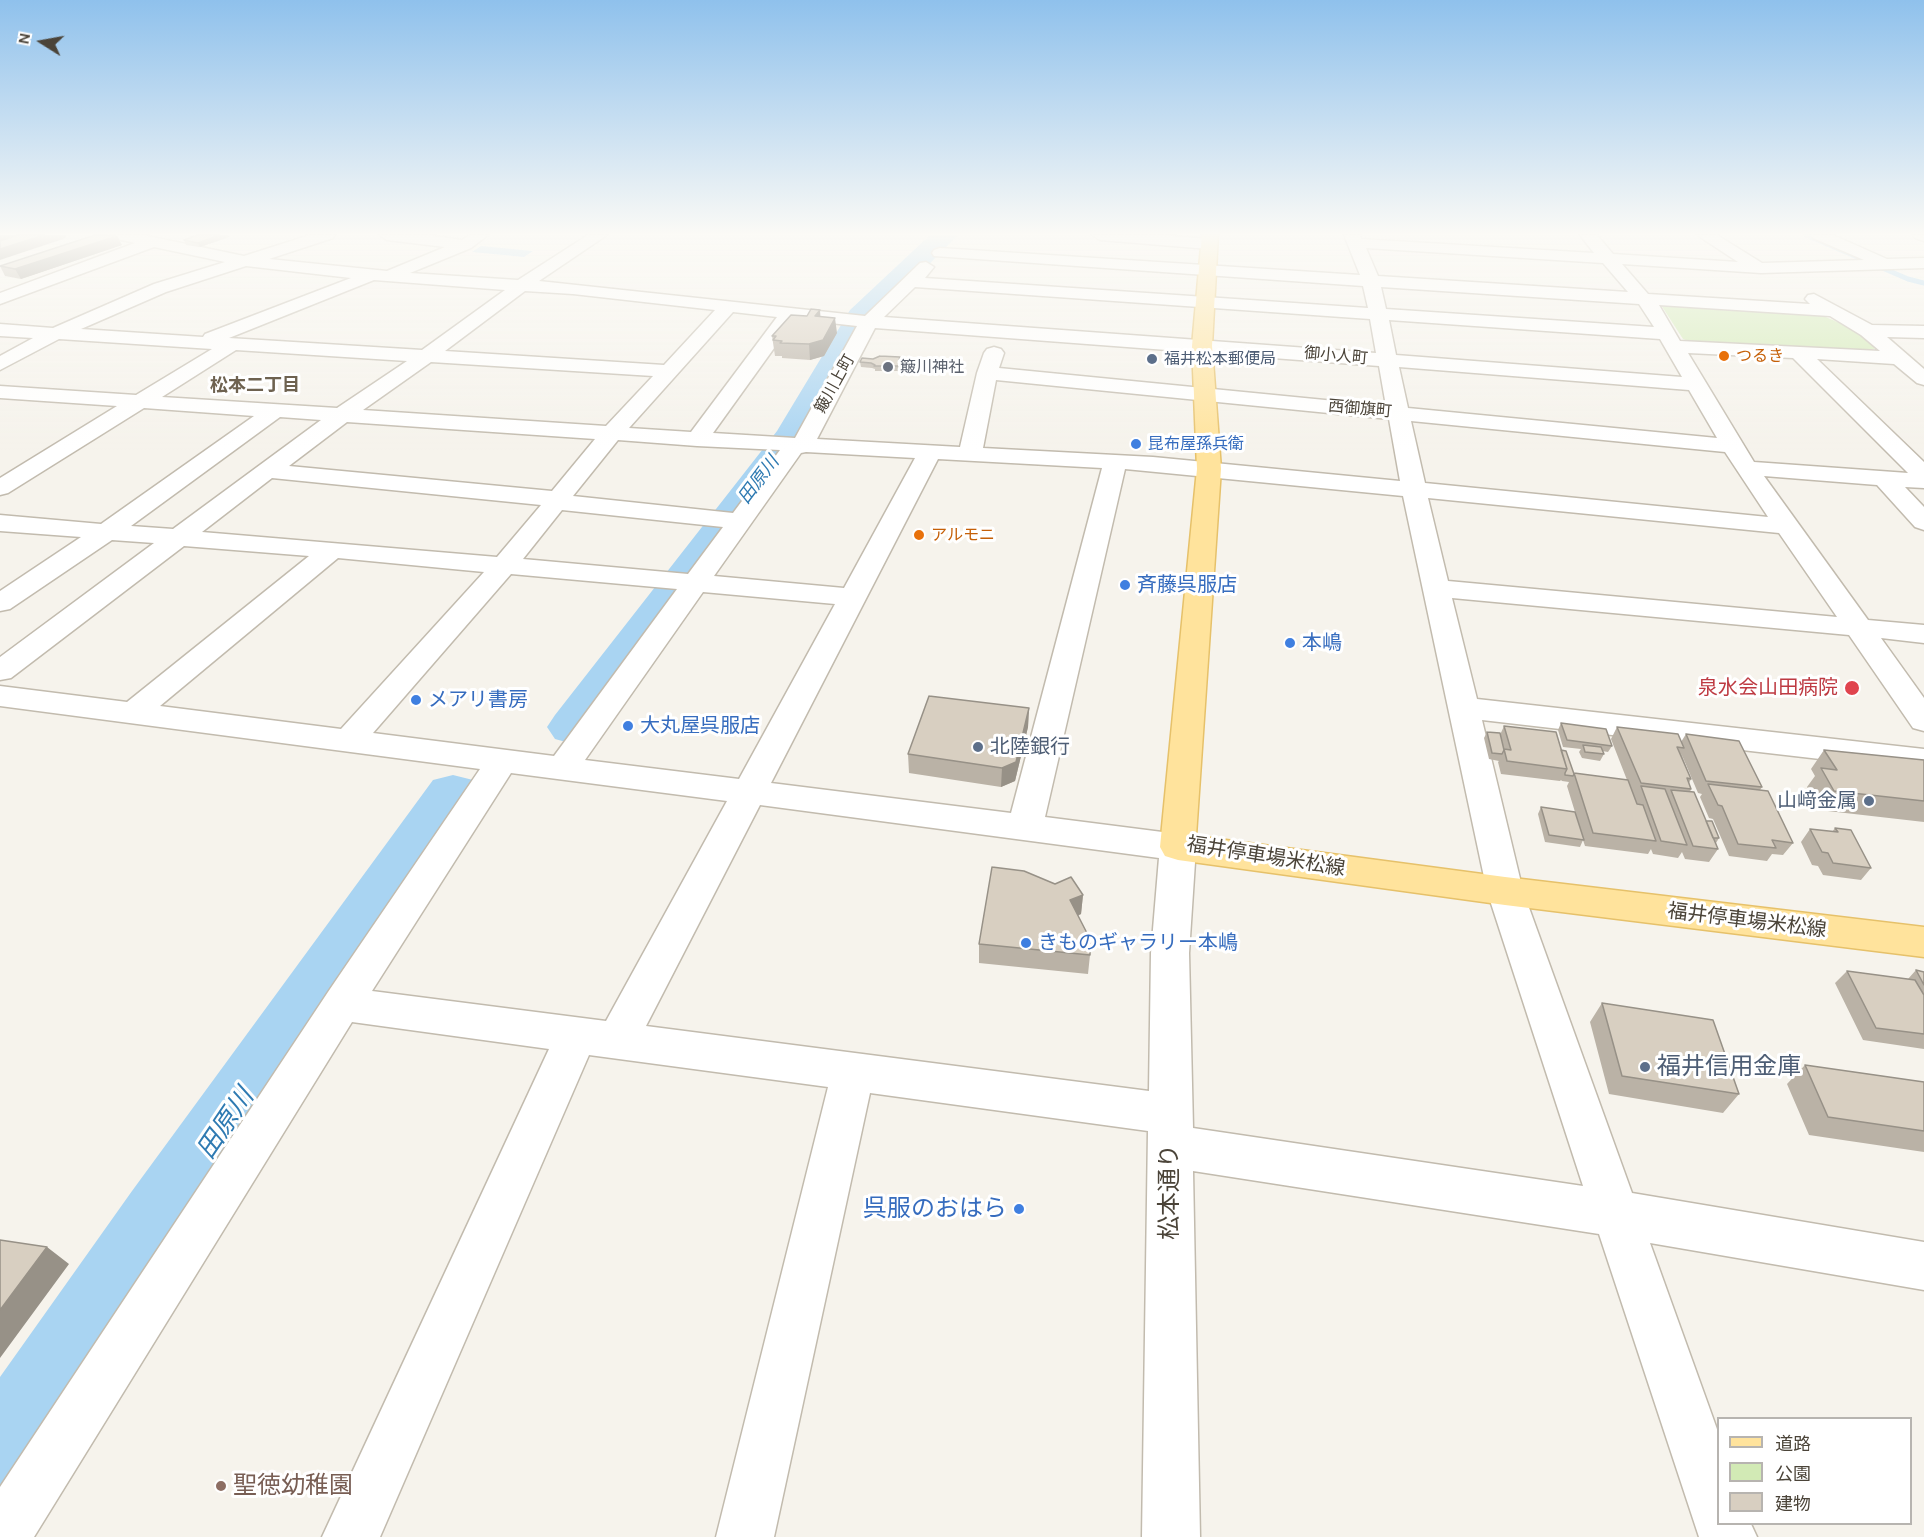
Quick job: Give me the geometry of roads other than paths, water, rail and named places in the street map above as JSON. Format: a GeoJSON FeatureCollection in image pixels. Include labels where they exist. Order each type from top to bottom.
{"type":"FeatureCollection","features":[{"type":"Feature","properties":{"kind":"main road","name":"福井停車場米松線"},"geometry":{"type":"LineString","coordinates":[[1206,307],[1202,345],[1204,394],[1208,416],[1209,469],[1178,846],[1505,891],[1924,942]]}},
{"type":"Feature","properties":{"kind":"street"},"geometry":{"type":"LineString","coordinates":[[0,364],[56,333],[117,307]]}},
{"type":"Feature","properties":{"kind":"street"},"geometry":{"type":"LineString","coordinates":[[202,342],[297,307]]}},
{"type":"Feature","properties":{"kind":"street"},"geometry":{"type":"LineString","coordinates":[[0,671],[342,415],[493,307]]}},
{"type":"Feature","properties":{"kind":"street"},"geometry":{"type":"LineString","coordinates":[[348,741],[504,566],[612,433],[728,307]]}},
{"type":"Feature","properties":{"kind":"street","name":"御小人町"},"geometry":{"type":"LineString","coordinates":[[728,307],[869,322],[1202,345],[1695,384]]}},
{"type":"Feature","properties":{"kind":"street","name":"簸川上町"},"geometry":{"type":"LineString","coordinates":[[562,768],[739,521],[798,446],[869,322],[885,307]]}},
{"type":"Feature","properties":{"kind":"street"},"geometry":{"type":"LineString","coordinates":[[1274,307],[1378,314],[1799,353],[1900,358]]}},
{"type":"Feature","properties":{"kind":"street"},"geometry":{"type":"LineString","coordinates":[[1377,307],[1414,489],[1505,891],[1717,1504]]}},
{"type":"Feature","properties":{"kind":"street"},"geometry":{"type":"LineString","coordinates":[[1651,307],[1739,457],[1924,721]]}},
{"type":"Feature","properties":{"kind":"street"},"geometry":{"type":"LineString","coordinates":[[1785,307],[1834,310]]}},
{"type":"Feature","properties":{"kind":"street"},"geometry":{"type":"LineString","coordinates":[[1828,307],[1868,331],[1924,379]]}},
{"type":"Feature","properties":{"kind":"street"},"geometry":{"type":"LineString","coordinates":[[697,440],[789,314]]}},
{"type":"Feature","properties":{"kind":"street"},"geometry":{"type":"LineString","coordinates":[[0,330],[671,371]]}},
{"type":"Feature","properties":{"kind":"street"},"geometry":{"type":"LineString","coordinates":[[1868,331],[1924,332]]}},
{"type":"Feature","properties":{"kind":"street"},"geometry":{"type":"LineString","coordinates":[[970,454],[987,373],[1002,332]]}},
{"type":"Feature","properties":{"kind":"street"},"geometry":{"type":"LineString","coordinates":[[0,488],[233,344]]}},
{"type":"Feature","properties":{"kind":"street"},"geometry":{"type":"LineString","coordinates":[[1799,353],[1924,475]]}},
{"type":"Feature","properties":{"kind":"street","name":"西御旗町"},"geometry":{"type":"LineString","coordinates":[[987,373],[1399,413],[1924,482]]}},
{"type":"Feature","properties":{"kind":"street"},"geometry":{"type":"LineString","coordinates":[[0,392],[697,440],[1115,461],[1787,526]]}},
{"type":"Feature","properties":{"kind":"street"},"geometry":{"type":"LineString","coordinates":[[0,603],[106,532],[275,411]]}},
{"type":"Feature","properties":{"kind":"street"},"geometry":{"type":"LineString","coordinates":[[351,1537],[597,1036],[748,793],[930,452]]}},
{"type":"Feature","properties":{"kind":"street"},"geometry":{"type":"LineString","coordinates":[[1025,827],[1115,461]]}},
{"type":"Feature","properties":{"kind":"street"},"geometry":{"type":"LineString","coordinates":[[268,471],[739,521]]}},
{"type":"Feature","properties":{"kind":"street"},"geometry":{"type":"LineString","coordinates":[[1884,478],[1924,522]]}},
{"type":"Feature","properties":{"kind":"street"},"geometry":{"type":"LineString","coordinates":[[0,523],[854,597]]}},
{"type":"Feature","properties":{"kind":"street"},"geometry":{"type":"LineString","coordinates":[[133,713],[332,550]]}},
{"type":"Feature","properties":{"kind":"street"},"geometry":{"type":"LineString","coordinates":[[1437,588],[1924,634]]}},
{"type":"Feature","properties":{"kind":"street"},"geometry":{"type":"LineString","coordinates":[[0,696],[1178,846]]}},
{"type":"Feature","properties":{"kind":"street"},"geometry":{"type":"LineString","coordinates":[[1464,708],[1924,760]]}},
{"type":"Feature","properties":{"kind":"street"},"geometry":{"type":"LineString","coordinates":[[1,1537],[342,1004],[503,760]]}},
{"type":"Feature","properties":{"kind":"street","name":"松本通り"},"geometry":{"type":"LineString","coordinates":[[1171,1537],[1170,953],[1178,846]]}},
{"type":"Feature","properties":{"kind":"street"},"geometry":{"type":"LineString","coordinates":[[342,1004],[597,1036],[853,1072],[1617,1214],[1924,1266]]}},
{"type":"Feature","properties":{"kind":"street"},"geometry":{"type":"LineString","coordinates":[[745,1537],[853,1072]]}},
{"type":"Feature","properties":{"kind":"waterway","name":"田原川"},"geometry":{"type":"LineString","coordinates":[[573,727],[793,435],[861,316],[871,307]]}},
{"type":"Feature","properties":{"kind":"waterway","name":"田原川"},"geometry":{"type":"LineString","coordinates":[[0,1454],[159,1218],[453,794]]}},
{"type":"Feature","properties":{"kind":"place","name":"つるき"},"geometry":{"type":"Point","coordinates":[1724,356]}},
{"type":"Feature","properties":{"kind":"place","name":"福井松本郵便局"},"geometry":{"type":"Point","coordinates":[1152,359]}},
{"type":"Feature","properties":{"kind":"place","name":"簸川神社"},"geometry":{"type":"Point","coordinates":[888,367]}},
{"type":"Feature","properties":{"kind":"place","name":"昆布屋孫兵衛"},"geometry":{"type":"Point","coordinates":[1136,444]}},
{"type":"Feature","properties":{"kind":"place","name":"アルモニ"},"geometry":{"type":"Point","coordinates":[919,535]}},
{"type":"Feature","properties":{"kind":"place","name":"斉藤呉服店"},"geometry":{"type":"Point","coordinates":[1125,585]}},
{"type":"Feature","properties":{"kind":"place","name":"本嶋"},"geometry":{"type":"Point","coordinates":[1290,643]}},
{"type":"Feature","properties":{"kind":"place","name":"泉水会山田病院"},"geometry":{"type":"Point","coordinates":[1852,688]}},
{"type":"Feature","properties":{"kind":"place","name":"メアリ書房"},"geometry":{"type":"Point","coordinates":[416,700]}},
{"type":"Feature","properties":{"kind":"place","name":"大丸屋呉服店"},"geometry":{"type":"Point","coordinates":[628,726]}},
{"type":"Feature","properties":{"kind":"place","name":"北陸銀行"},"geometry":{"type":"Point","coordinates":[978,747]}},
{"type":"Feature","properties":{"kind":"place","name":"山﨑金属"},"geometry":{"type":"Point","coordinates":[1869,801]}},
{"type":"Feature","properties":{"kind":"place","name":"きものギャラリー本嶋"},"geometry":{"type":"Point","coordinates":[1026,943]}},
{"type":"Feature","properties":{"kind":"place","name":"福井信用金庫"},"geometry":{"type":"Point","coordinates":[1645,1067]}},
{"type":"Feature","properties":{"kind":"place","name":"呉服のおはら"},"geometry":{"type":"Point","coordinates":[1019,1209]}},
{"type":"Feature","properties":{"kind":"place","name":"聖徳幼稚園"},"geometry":{"type":"Point","coordinates":[221,1486]}},
{"type":"Feature","properties":{"kind":"district","name":"松本二丁目"},"geometry":{"type":"Point","coordinates":[255,386]}}]}
